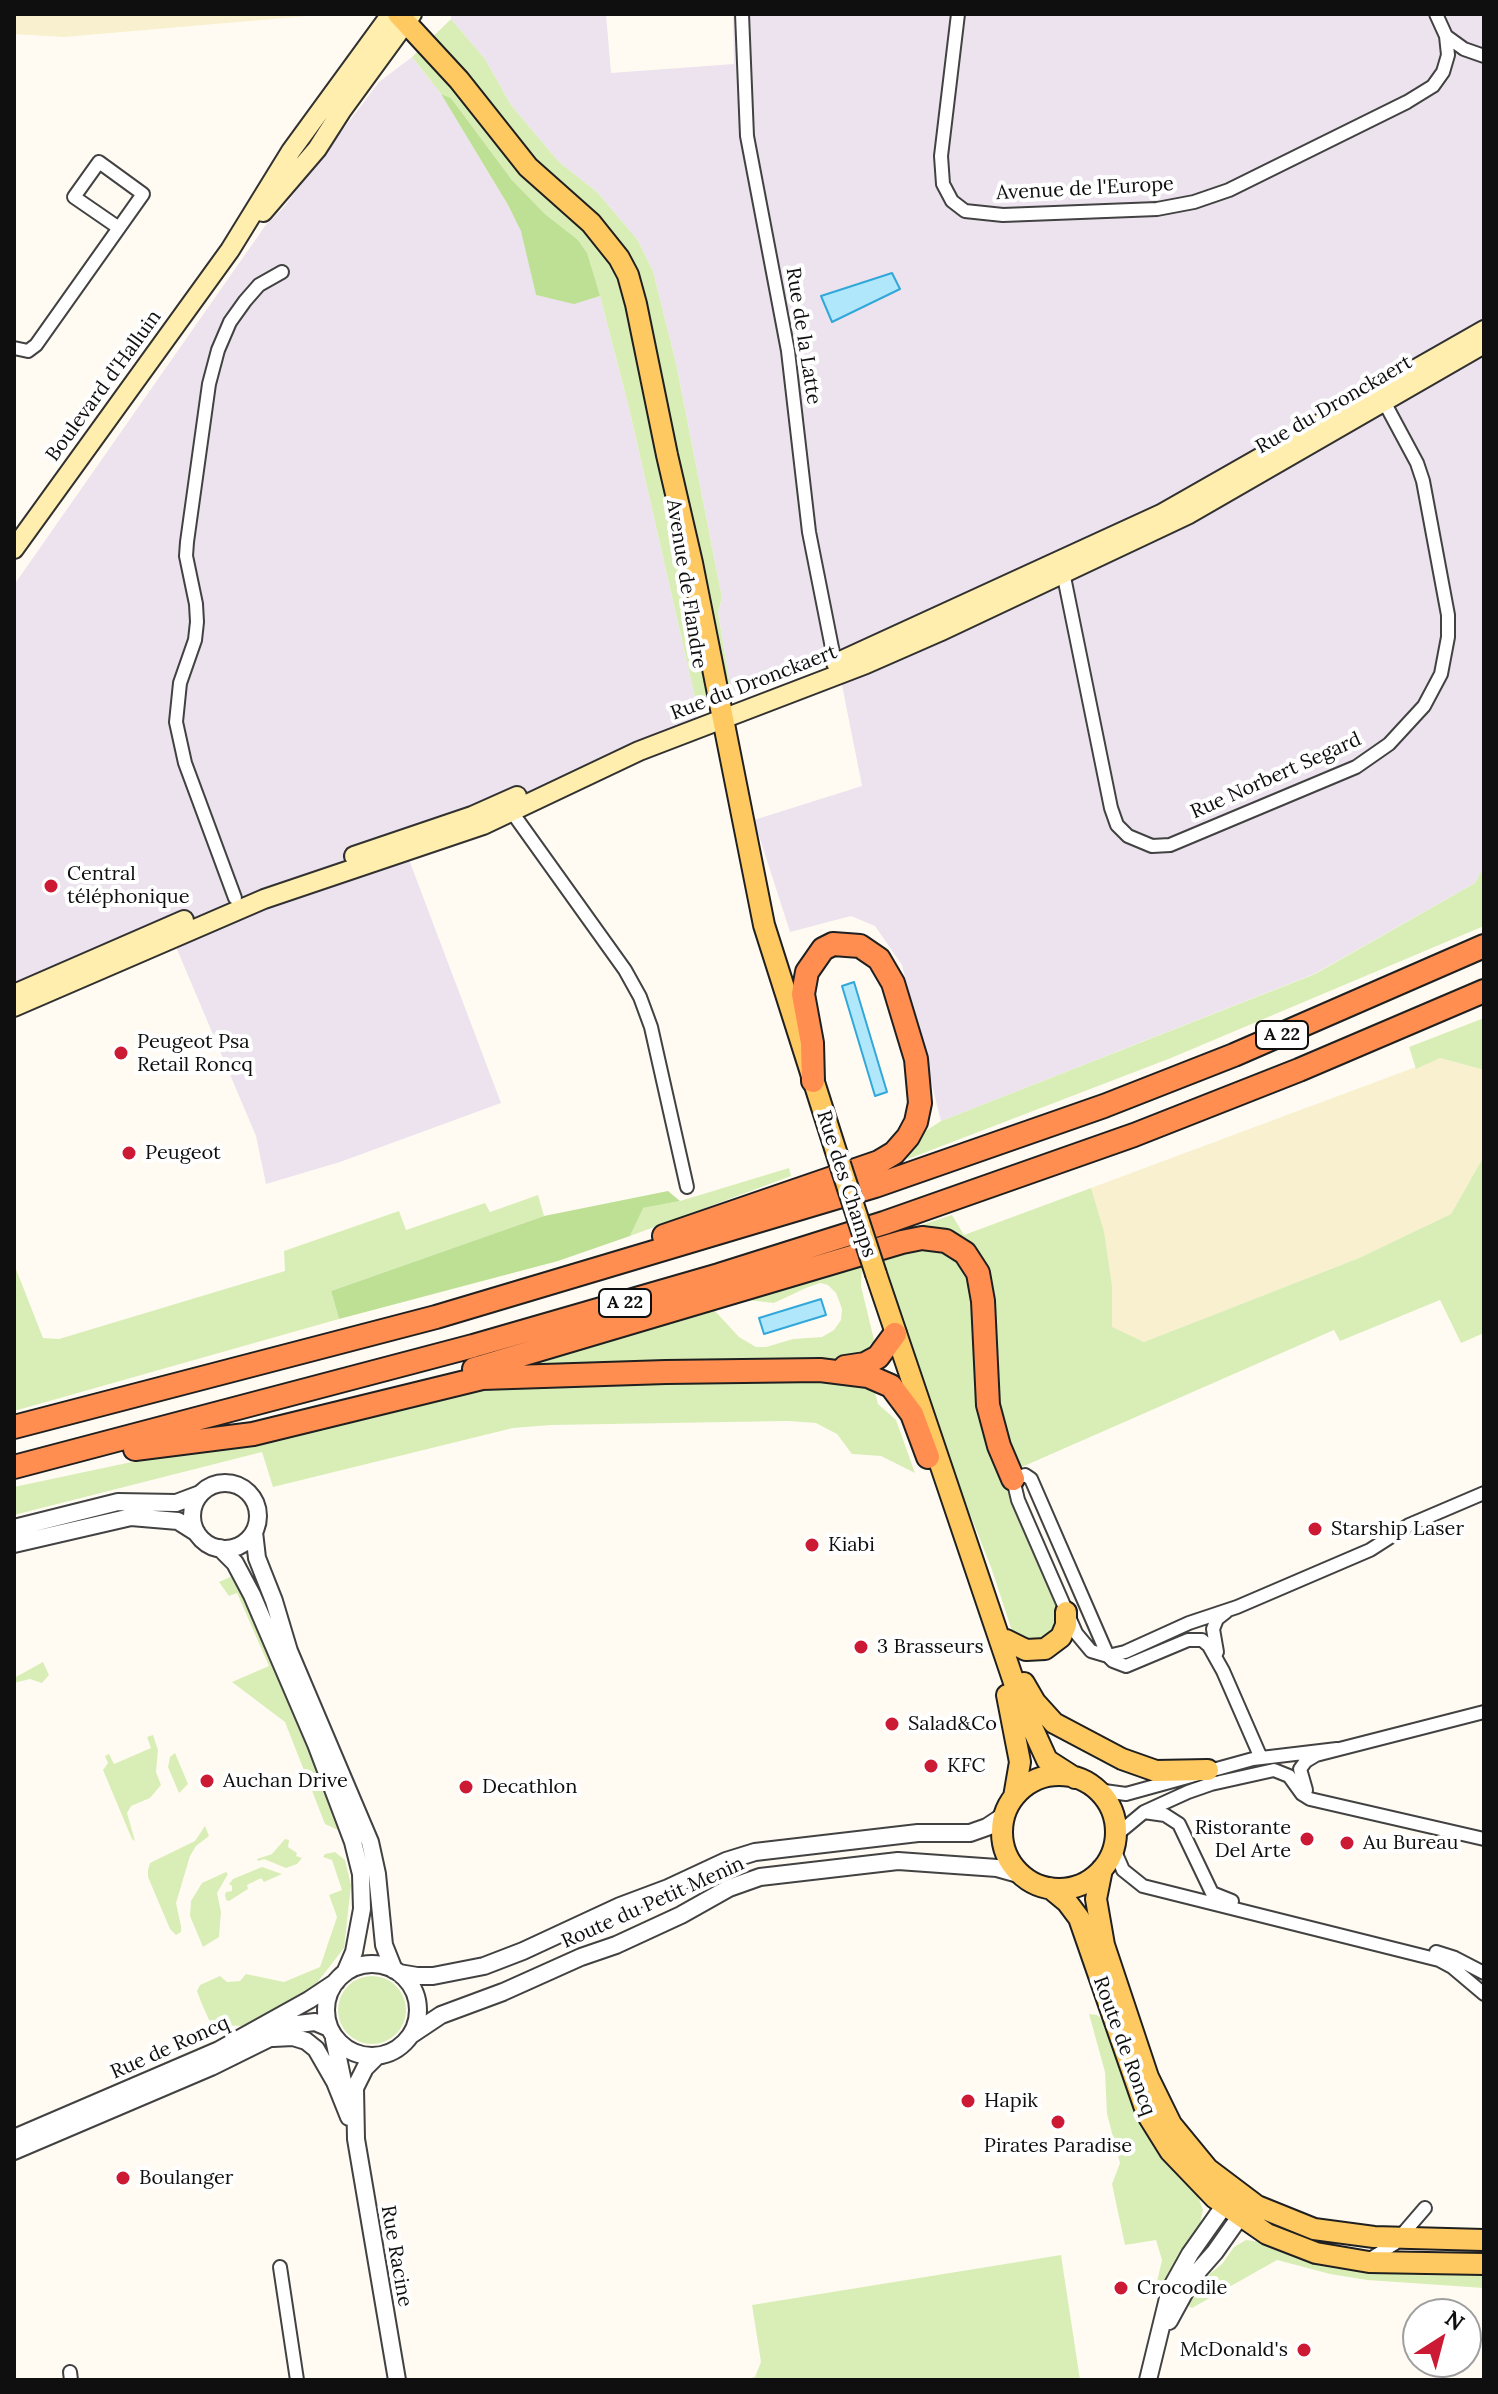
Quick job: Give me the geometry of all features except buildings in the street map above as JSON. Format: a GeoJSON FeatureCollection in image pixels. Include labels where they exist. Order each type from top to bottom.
{"type":"FeatureCollection","features":[{"type":"Feature","properties":{"kind":"highway"},"geometry":{"type":"LineString","coordinates":[[1456,957],[1484,940]]}},
{"type":"Feature","properties":{"kind":"highway"},"geometry":{"type":"LineString","coordinates":[[436,1317],[506,1287],[609,1256],[750,1204],[879,1162],[894,1153],[908,1137],[919,1113],[916,1059],[893,983],[879,959],[860,946],[833,944],[823,949],[807,972],[803,994],[812,1043],[813,1081]]}},
{"type":"Feature","properties":{"kind":"highway","name":"A 22"},"geometry":{"type":"LineString","coordinates":[[14,1427],[436,1317],[801,1210],[1015,1138],[1260,1045],[1484,946]]}},
{"type":"Feature","properties":{"kind":"highway","name":"A 22"},"geometry":{"type":"LineString","coordinates":[[22,1465],[374,1373],[719,1275],[1025,1175],[1299,1070],[1484,991]]}},
{"type":"Feature","properties":{"kind":"highway"},"geometry":{"type":"LineString","coordinates":[[1299,1070],[1367,1054],[1484,1007]]}},
{"type":"Feature","properties":{"kind":"highway"},"geometry":{"type":"LineString","coordinates":[[375,1404],[450,1376],[902,1242],[931,1238],[960,1248],[978,1273],[983,1301],[988,1405],[999,1446],[1013,1479]]}},
{"type":"Feature","properties":{"kind":"highway"},"geometry":{"type":"LineString","coordinates":[[22,1465],[228,1439],[468,1381],[498,1377],[820,1370],[865,1364],[885,1351],[895,1334]]}},
{"type":"Feature","properties":{"kind":"highway"},"geometry":{"type":"LineString","coordinates":[[820,1370],[868,1376],[891,1386],[912,1414],[928,1457]]}},
{"type":"Feature","properties":{"kind":"main road","name":"Avenue de Flandre"},"geometry":{"type":"LineString","coordinates":[[404,15],[468,75],[513,149],[535,175],[591,223],[624,267],[636,304],[667,455],[689,618],[716,715]]}},
{"type":"Feature","properties":{"kind":"main road","name":"Boulevard d'Halluin"},"geometry":{"type":"LineString","coordinates":[[14,549],[230,250],[317,149],[404,15]]}},
{"type":"Feature","properties":{"kind":"main road","name":"Rue du Dronckaert"},"geometry":{"type":"LineString","coordinates":[[1380,395],[1484,330]]}},
{"type":"Feature","properties":{"kind":"main road","name":"Rue du Dronckaert"},"geometry":{"type":"LineString","coordinates":[[716,715],[880,658],[1062,568],[1380,395],[1484,344]]}},
{"type":"Feature","properties":{"kind":"main road","name":"Rue du Dronckaert"},"geometry":{"type":"LineString","coordinates":[[14,994],[235,898],[508,807],[835,663],[1062,568]]}},
{"type":"Feature","properties":{"kind":"main road","name":"Rue des Champs"},"geometry":{"type":"LineString","coordinates":[[716,715],[733,839],[747,889],[769,944],[925,1424],[1015,1686],[1043,1754],[1052,1765],[1075,1778]]}},
{"type":"Feature","properties":{"kind":"main road","name":"Rue du Dronckaert"},"geometry":{"type":"LineString","coordinates":[[14,1007],[264,899],[471,830],[508,807]]}},
{"type":"Feature","properties":{"kind":"main road","name":"Rue des Champs"},"geometry":{"type":"LineString","coordinates":[[925,1424],[928,1457],[1014,1720],[1021,1769],[1010,1806]]}},
{"type":"Feature","properties":{"kind":"main road"},"geometry":{"type":"LineString","coordinates":[[987,1604],[1031,1695],[1061,1728],[1148,1769],[1173,1772],[1208,1770]]}},
{"type":"Feature","properties":{"kind":"main road"},"geometry":{"type":"LineString","coordinates":[[1006,1640],[1026,1650],[1045,1649],[1061,1637],[1066,1625],[1066,1612]]}},
{"type":"Feature","properties":{"kind":"main road"},"geometry":{"type":"LineString","coordinates":[[1058,1775],[1075,1778],[1097,1790],[1113,1814],[1114,1842],[1102,1869],[1078,1885],[1050,1888],[1022,1875],[1004,1847],[1002,1831],[1010,1806],[1027,1785],[1058,1775]]}},
{"type":"Feature","properties":{"kind":"main road","name":"Route de Roncq"},"geometry":{"type":"LineString","coordinates":[[1102,1869],[1096,1899],[1104,1945],[1156,2097],[1185,2143],[1237,2204],[1267,2234],[1295,2247],[1335,2258],[1484,2264]]}},
{"type":"Feature","properties":{"kind":"main road","name":"Route de Roncq"},"geometry":{"type":"LineString","coordinates":[[1050,1888],[1072,1906],[1079,1918],[1138,2095],[1151,2122],[1185,2169],[1237,2204],[1314,2229],[1357,2236],[1484,2240]]}},
{"type":"Feature","properties":{"kind":"street","name":"Rue de la Latte"},"geometry":{"type":"LineString","coordinates":[[742,14],[747,136],[788,351],[809,532],[835,663]]}},
{"type":"Feature","properties":{"kind":"street","name":"Avenue de l'Europe"},"geometry":{"type":"LineString","coordinates":[[958,14],[941,175],[947,193],[959,207],[987,215],[1157,209],[1218,195],[1407,102],[1433,86],[1447,63],[1446,36]]}},
{"type":"Feature","properties":{"kind":"street"},"geometry":{"type":"LineString","coordinates":[[1436,14],[1446,36],[1464,49],[1484,56]]}},
{"type":"Feature","properties":{"kind":"street"},"geometry":{"type":"LineString","coordinates":[[14,348],[28,351],[36,345],[119,228],[143,194],[99,162],[74,197],[119,228]]}},
{"type":"Feature","properties":{"kind":"street"},"geometry":{"type":"LineString","coordinates":[[235,898],[185,763],[176,722],[180,683],[195,640],[197,622],[186,556],[187,542],[209,384],[218,350],[230,322],[245,301],[259,285],[282,272]]}},
{"type":"Feature","properties":{"kind":"street","name":"Rue Norbert Segard"},"geometry":{"type":"LineString","coordinates":[[1062,568],[1111,808],[1117,825],[1135,840],[1152,846],[1170,845],[1356,767],[1389,744],[1424,706],[1441,674],[1448,637],[1448,615],[1423,481],[1380,395]]}},
{"type":"Feature","properties":{"kind":"street"},"geometry":{"type":"LineString","coordinates":[[508,807],[618,961],[640,997],[651,1027],[687,1187]]}},
{"type":"Feature","properties":{"kind":"street"},"geometry":{"type":"LineString","coordinates":[[1261,1758],[1209,1646],[1198,1639],[1188,1640],[1126,1666],[1117,1664],[1108,1656],[1031,1479],[1025,1475],[1013,1479],[1018,1500],[1066,1612],[1085,1646],[1108,1656],[1125,1652],[1370,1550],[1409,1525],[1484,1493]]}},
{"type":"Feature","properties":{"kind":"street"},"geometry":{"type":"LineString","coordinates":[[14,1528],[118,1502],[180,1503],[221,1484],[235,1485],[245,1490],[257,1508],[254,1532],[257,1558],[289,1651],[370,1842],[377,1874],[384,1945],[417,2000],[418,2018],[411,2035],[399,2048],[377,2056],[356,2054],[343,2047],[332,2032],[326,2015],[327,2001],[354,1952],[362,1909],[361,1874],[353,1842],[316,1744],[252,1595],[235,1563],[220,1548],[207,1543],[178,1521],[131,1517],[14,1544]]}},
{"type":"Feature","properties":{"kind":"street"},"geometry":{"type":"LineString","coordinates":[[197,1533],[192,1512],[202,1493]]}},
{"type":"Feature","properties":{"kind":"street"},"geometry":{"type":"LineString","coordinates":[[220,1548],[238,1546],[254,1532]]}},
{"type":"Feature","properties":{"kind":"street"},"geometry":{"type":"LineString","coordinates":[[1223,1671],[1213,1633],[1217,1619],[1228,1610]]}},
{"type":"Feature","properties":{"kind":"street"},"geometry":{"type":"LineString","coordinates":[[1317,1800],[1306,1790],[1300,1769],[1310,1758],[1484,1712]]}},
{"type":"Feature","properties":{"kind":"street"},"geometry":{"type":"LineString","coordinates":[[1097,1790],[1126,1794],[1261,1758],[1337,1749]]}},
{"type":"Feature","properties":{"kind":"street"},"geometry":{"type":"LineString","coordinates":[[1484,1839],[1317,1800],[1302,1794],[1284,1773],[1267,1770],[1200,1787],[1144,1812],[1114,1842],[1123,1870],[1143,1886],[1439,1960],[1484,1994]]}},
{"type":"Feature","properties":{"kind":"street","name":"Route du Petit Menin"},"geometry":{"type":"LineString","coordinates":[[397,1971],[433,1976],[484,1966],[726,1861],[755,1852],[918,1833],[963,1834],[983,1829],[1010,1806]]}},
{"type":"Feature","properties":{"kind":"street"},"geometry":{"type":"LineString","coordinates":[[1144,1812],[1165,1815],[1179,1824],[1212,1893],[1217,1897],[1444,1954],[1484,1973]]}},
{"type":"Feature","properties":{"kind":"street","name":"Route du Petit Menin"},"geometry":{"type":"LineString","coordinates":[[411,2035],[441,2015],[616,1945],[681,1915],[729,1888],[760,1877],[898,1861],[997,1868],[1022,1875]]}},
{"type":"Feature","properties":{"kind":"street"},"geometry":{"type":"LineString","coordinates":[[340,1977],[369,1964],[397,1971]]}},
{"type":"Feature","properties":{"kind":"street","name":"Rue de Roncq"},"geometry":{"type":"LineString","coordinates":[[14,2138],[227,2046],[316,1996],[340,1977]]}},
{"type":"Feature","properties":{"kind":"street","name":"Rue de Roncq"},"geometry":{"type":"LineString","coordinates":[[14,2151],[204,2070],[304,2022],[321,2024],[332,2032]]}},
{"type":"Feature","properties":{"kind":"street","name":"Rue Racine"},"geometry":{"type":"LineString","coordinates":[[332,2032],[356,2139],[397,2380]]}},
{"type":"Feature","properties":{"kind":"street"},"geometry":{"type":"LineString","coordinates":[[268,2039],[293,2037],[306,2041],[316,2049],[339,2090],[349,2117]]}},
{"type":"Feature","properties":{"kind":"street","name":"Rue Racine"},"geometry":{"type":"LineString","coordinates":[[356,2139],[355,2088],[365,2068],[377,2056]]}},
{"type":"Feature","properties":{"kind":"street"},"geometry":{"type":"LineString","coordinates":[[1148,2380],[1170,2290],[1184,2264],[1237,2204]]}},
{"type":"Feature","properties":{"kind":"street"},"geometry":{"type":"LineString","coordinates":[[1364,2261],[1381,2254],[1425,2208]]}},
{"type":"Feature","properties":{"kind":"street"},"geometry":{"type":"LineString","coordinates":[[280,2267],[297,2380]]}},
{"type":"Feature","properties":{"kind":"shaded area"},"geometry":{"type":"Polygon","coordinates":[[[14,14],[331,14],[64,37],[14,34],[14,14]]]}},
{"type":"Feature","properties":{"kind":"shaded area"},"geometry":{"type":"Polygon","coordinates":[[[451,14],[606,14],[611,73],[734,64],[733,14],[1484,14],[1484,866],[1475,883],[1314,974],[941,1121],[902,965],[875,926],[851,916],[790,932],[754,820],[862,786],[841,680],[827,660],[731,692],[718,612],[722,598],[676,363],[653,271],[637,239],[597,192],[559,162],[511,105],[485,59],[451,19],[451,14]]]}},
{"type":"Feature","properties":{"kind":"shaded area"},"geometry":{"type":"Polygon","coordinates":[[[412,57],[441,94],[522,231],[536,295],[574,303],[600,296],[629,408],[696,702],[697,737],[408,857],[501,1103],[340,1162],[266,1184],[256,1136],[176,947],[14,1016],[14,585],[265,226],[284,207],[379,82],[412,57]]]}},
{"type":"Feature","properties":{"kind":"shaded area"},"geometry":{"type":"Polygon","coordinates":[[[1440,1058],[1484,1070],[1484,1156],[1451,1214],[1359,1258],[1144,1342],[1112,1328],[1112,1286],[1091,1188],[1440,1058]]]}},
{"type":"Feature","properties":{"kind":"green space"},"geometry":{"type":"Polygon","coordinates":[[[451,19],[485,59],[511,105],[559,162],[597,192],[637,239],[653,271],[676,363],[722,598],[718,612],[731,692],[696,702],[629,408],[600,296],[577,239],[545,214],[512,180],[451,98],[441,94],[412,57],[451,19]]]}},
{"type":"Feature","properties":{"kind":"green space"},"geometry":{"type":"Polygon","coordinates":[[[441,94],[451,98],[512,180],[545,214],[577,239],[587,253],[600,296],[574,304],[536,295],[521,231],[441,94]]]}},
{"type":"Feature","properties":{"kind":"green space"},"geometry":{"type":"Polygon","coordinates":[[[1484,866],[1484,926],[1171,1058],[908,1159],[906,1153],[924,1132],[941,1121],[1315,974],[1475,883],[1484,866]]]}},
{"type":"Feature","properties":{"kind":"green space"},"geometry":{"type":"Polygon","coordinates":[[[1484,1018],[1484,1070],[1440,1058],[1416,1069],[1409,1047],[1484,1018]]]}},
{"type":"Feature","properties":{"kind":"green space"},"geometry":{"type":"Polygon","coordinates":[[[1484,1156],[1484,1333],[1461,1343],[1440,1300],[1340,1341],[1334,1330],[1015,1470],[998,1422],[982,1265],[906,1230],[952,1215],[964,1235],[1091,1188],[1104,1232],[1112,1286],[1112,1327],[1144,1342],[1359,1258],[1451,1214],[1484,1156]]]}},
{"type":"Feature","properties":{"kind":"green space"},"geometry":{"type":"Polygon","coordinates":[[[789,1168],[791,1176],[630,1236],[642,1208],[680,1201],[789,1168]]]}},
{"type":"Feature","properties":{"kind":"green space"},"geometry":{"type":"Polygon","coordinates":[[[668,1191],[680,1201],[643,1208],[630,1236],[558,1261],[339,1319],[331,1291],[544,1216],[668,1191]]]}},
{"type":"Feature","properties":{"kind":"green space"},"geometry":{"type":"Polygon","coordinates":[[[538,1195],[544,1216],[331,1291],[339,1319],[14,1411],[14,1264],[43,1338],[59,1339],[285,1271],[284,1251],[399,1211],[406,1230],[485,1203],[490,1212],[538,1195]]]}},
{"type":"Feature","properties":{"kind":"green space"},"geometry":{"type":"Polygon","coordinates":[[[907,1250],[942,1251],[958,1261],[969,1280],[1001,1476],[1061,1617],[1058,1627],[1042,1641],[1024,1640],[1012,1631],[992,1570],[945,1450],[882,1260],[897,1257],[897,1253],[907,1250]]]}},
{"type":"Feature","properties":{"kind":"green space"},"geometry":{"type":"Polygon","coordinates":[[[862,1265],[861,1286],[875,1344],[869,1346],[876,1349],[848,1361],[516,1366],[714,1310],[739,1337],[756,1347],[822,1337],[834,1330],[841,1320],[842,1309],[836,1293],[828,1285],[820,1283],[774,1303],[747,1300],[862,1265]]]}},
{"type":"Feature","properties":{"kind":"green space"},"geometry":{"type":"Polygon","coordinates":[[[846,1379],[873,1385],[878,1404],[896,1420],[915,1473],[881,1456],[852,1454],[837,1434],[816,1423],[551,1425],[513,1428],[273,1487],[262,1452],[14,1515],[14,1487],[475,1389],[846,1379]]]}},
{"type":"Feature","properties":{"kind":"green space"},"geometry":{"type":"Polygon","coordinates":[[[237,1574],[317,1755],[338,1830],[325,1824],[285,1722],[232,1682],[269,1666],[237,1593],[229,1596],[219,1582],[237,1574]]]}},
{"type":"Feature","properties":{"kind":"green space"},"geometry":{"type":"Polygon","coordinates":[[[43,1662],[49,1675],[42,1683],[30,1679],[14,1683],[14,1678],[43,1662]]]}},
{"type":"Feature","properties":{"kind":"green space"},"geometry":{"type":"Polygon","coordinates":[[[153,1735],[158,1750],[156,1772],[161,1785],[150,1798],[131,1806],[127,1813],[135,1841],[103,1770],[108,1763],[105,1756],[109,1754],[114,1764],[151,1748],[147,1737],[153,1735]]]}},
{"type":"Feature","properties":{"kind":"green space"},"geometry":{"type":"Polygon","coordinates":[[[175,1753],[188,1784],[179,1793],[168,1767],[170,1757],[175,1753]]]}},
{"type":"Feature","properties":{"kind":"green space"},"geometry":{"type":"Polygon","coordinates":[[[205,1826],[209,1836],[196,1846],[190,1856],[176,1903],[181,1932],[176,1935],[170,1929],[148,1877],[148,1870],[150,1863],[195,1841],[205,1826]]]}},
{"type":"Feature","properties":{"kind":"green space"},"geometry":{"type":"Polygon","coordinates":[[[285,1839],[289,1840],[288,1847],[297,1853],[296,1856],[302,1858],[297,1864],[286,1868],[264,1859],[258,1861],[272,1854],[285,1839]]]}},
{"type":"Feature","properties":{"kind":"green space"},"geometry":{"type":"Polygon","coordinates":[[[335,1852],[345,1860],[351,1885],[344,1948],[313,1988],[242,2026],[215,2025],[209,2020],[201,2002],[197,1991],[200,1985],[220,1976],[227,1982],[240,1981],[246,1974],[284,1982],[320,1967],[337,1917],[329,1895],[342,1890],[332,1860],[323,1857],[335,1852]]]}},
{"type":"Feature","properties":{"kind":"green space"},"geometry":{"type":"Polygon","coordinates":[[[262,1867],[282,1874],[264,1882],[261,1878],[247,1885],[248,1889],[229,1901],[226,1900],[226,1892],[232,1891],[229,1884],[233,1879],[262,1867]]]}},
{"type":"Feature","properties":{"kind":"green space"},"geometry":{"type":"Polygon","coordinates":[[[226,1872],[228,1874],[217,1893],[221,1912],[219,1937],[203,1947],[190,1916],[191,1901],[202,1883],[226,1872]]]}},
{"type":"Feature","properties":{"kind":"green space"},"geometry":{"type":"Polygon","coordinates":[[[365,1976],[379,1976],[391,1981],[401,1991],[406,2010],[401,2029],[391,2039],[379,2044],[365,2044],[353,2039],[343,2029],[338,2017],[338,2003],[343,1991],[353,1981],[365,1976]]]}},
{"type":"Feature","properties":{"kind":"green space"},"geometry":{"type":"Polygon","coordinates":[[[1089,2014],[1097,2015],[1106,2023],[1124,2084],[1144,2125],[1164,2159],[1198,2196],[1203,2210],[1200,2224],[1172,2267],[1160,2293],[1155,2290],[1162,2260],[1156,2240],[1125,2245],[1112,2184],[1120,2163],[1107,2114],[1105,2072],[1089,2014]]]}},
{"type":"Feature","properties":{"kind":"green space"},"geometry":{"type":"Polygon","coordinates":[[[1246,2240],[1484,2272],[1484,2288],[1367,2280],[1277,2260],[1192,2308],[1185,2304],[1202,2280],[1222,2264],[1234,2247],[1246,2240]]]}},
{"type":"Feature","properties":{"kind":"green space"},"geometry":{"type":"Polygon","coordinates":[[[1061,2255],[1080,2380],[744,2380],[755,2377],[761,2362],[752,2305],[1061,2255]]]}},
{"type":"Feature","properties":{"kind":"water"},"geometry":{"type":"Polygon","coordinates":[[[892,273],[900,289],[832,322],[821,296],[892,273]]]}},
{"type":"Feature","properties":{"kind":"water"},"geometry":{"type":"Polygon","coordinates":[[[854,982],[887,1092],[875,1096],[842,986],[854,982]]]}},
{"type":"Feature","properties":{"kind":"water"},"geometry":{"type":"Polygon","coordinates":[[[821,1299],[826,1315],[764,1334],[759,1318],[821,1299]]]}},
{"type":"Feature","properties":{"kind":"place","name":"Central téléphonique"},"geometry":{"type":"Point","coordinates":[51,886]}},
{"type":"Feature","properties":{"kind":"place","name":"Peugeot Psa Retail Roncq"},"geometry":{"type":"Point","coordinates":[121,1053]}},
{"type":"Feature","properties":{"kind":"place","name":"Peugeot"},"geometry":{"type":"Point","coordinates":[129,1153]}},
{"type":"Feature","properties":{"kind":"place","name":"Starship Laser"},"geometry":{"type":"Point","coordinates":[1315,1529]}},
{"type":"Feature","properties":{"kind":"place","name":"Kiabi"},"geometry":{"type":"Point","coordinates":[812,1545]}},
{"type":"Feature","properties":{"kind":"place","name":"3 Brasseurs"},"geometry":{"type":"Point","coordinates":[861,1647]}},
{"type":"Feature","properties":{"kind":"place","name":"Salad&Co"},"geometry":{"type":"Point","coordinates":[892,1724]}},
{"type":"Feature","properties":{"kind":"place","name":"KFC"},"geometry":{"type":"Point","coordinates":[931,1766]}},
{"type":"Feature","properties":{"kind":"place","name":"Auchan Drive"},"geometry":{"type":"Point","coordinates":[207,1781]}},
{"type":"Feature","properties":{"kind":"place","name":"Decathlon"},"geometry":{"type":"Point","coordinates":[466,1787]}},
{"type":"Feature","properties":{"kind":"place","name":"Ristorante Del Arte"},"geometry":{"type":"Point","coordinates":[1307,1839]}},
{"type":"Feature","properties":{"kind":"place","name":"Au Bureau"},"geometry":{"type":"Point","coordinates":[1347,1843]}},
{"type":"Feature","properties":{"kind":"place","name":"Hapik"},"geometry":{"type":"Point","coordinates":[968,2101]}},
{"type":"Feature","properties":{"kind":"place","name":"Pirates Paradise"},"geometry":{"type":"Point","coordinates":[1058,2122]}},
{"type":"Feature","properties":{"kind":"place","name":"Boulanger"},"geometry":{"type":"Point","coordinates":[123,2178]}},
{"type":"Feature","properties":{"kind":"place","name":"Crocodile"},"geometry":{"type":"Point","coordinates":[1121,2288]}},
{"type":"Feature","properties":{"kind":"place","name":"McDonald's"},"geometry":{"type":"Point","coordinates":[1304,2350]}}]}
